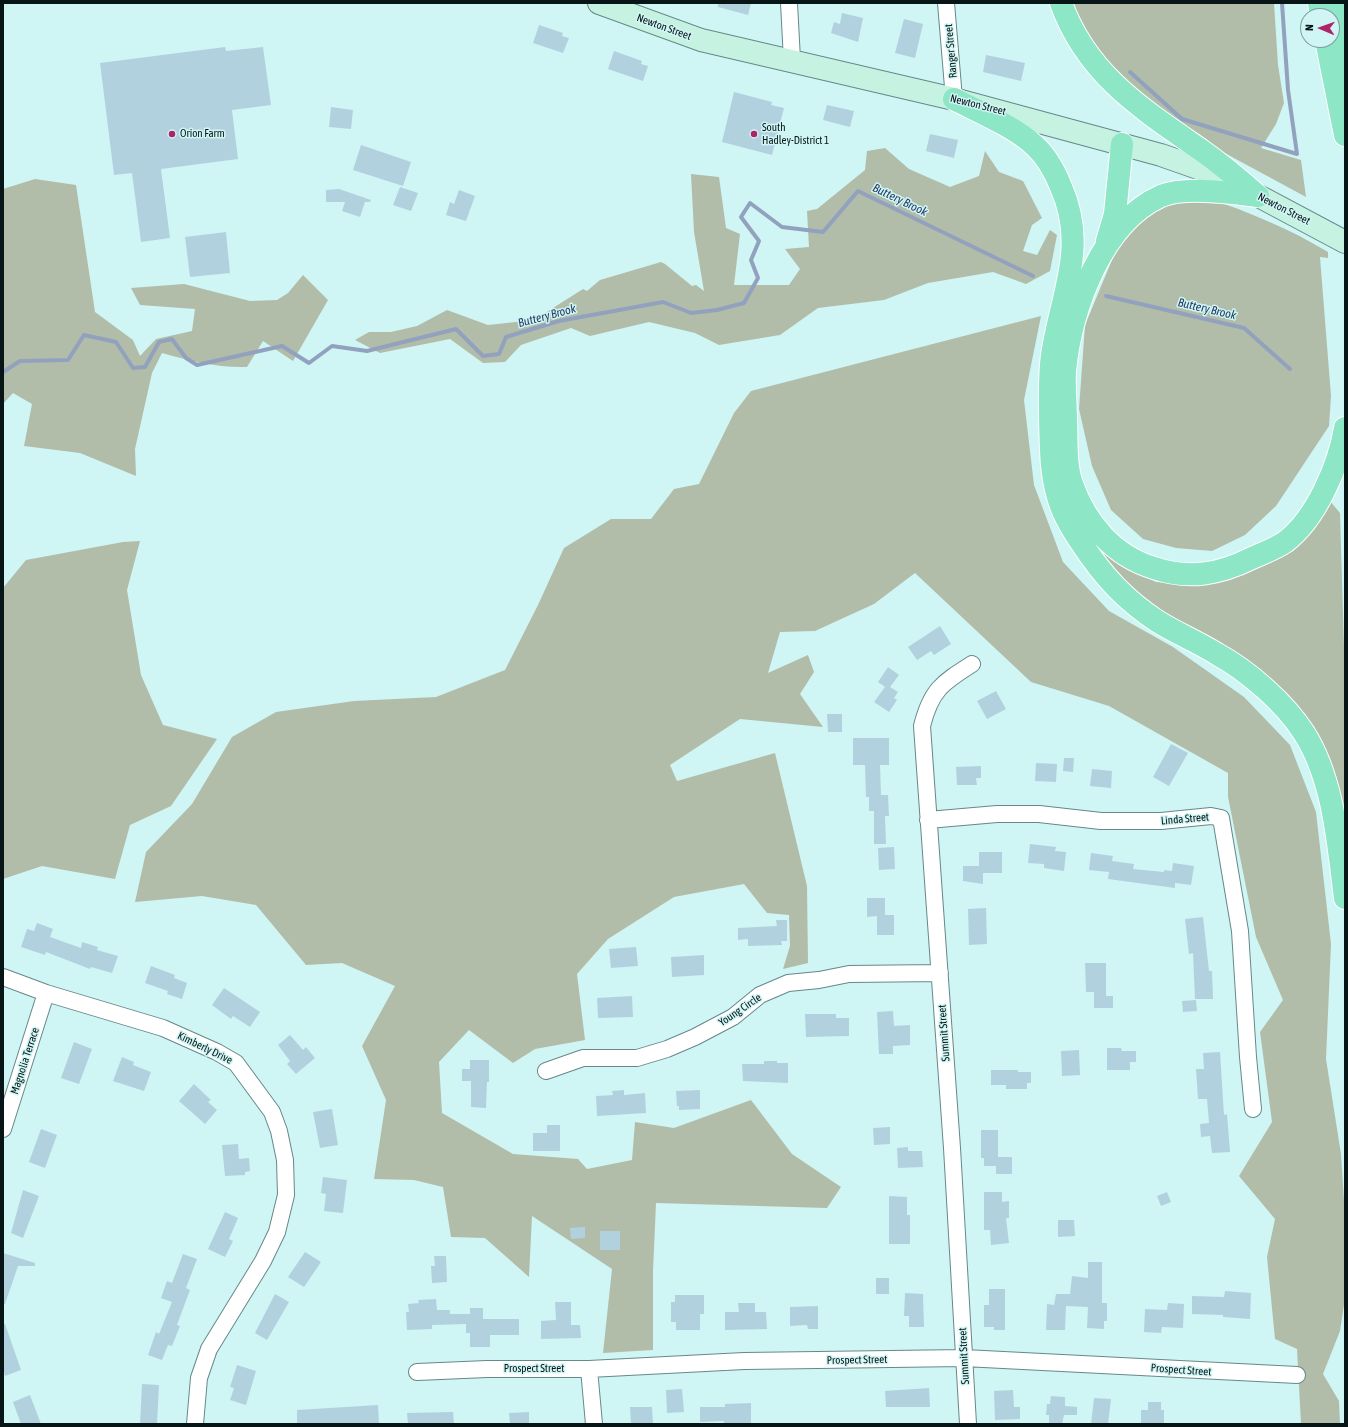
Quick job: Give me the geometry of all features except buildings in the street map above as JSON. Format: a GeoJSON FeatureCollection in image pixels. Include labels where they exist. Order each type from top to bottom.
{"type":"FeatureCollection","features":[{"type":"Feature","properties":{"kind":"main road","name":"Newton Street"},"geometry":{"type":"LineString","coordinates":[[599,3],[629,8],[701,40],[954,99],[1161,155],[1215,174],[1345,242]]}},
{"type":"Feature","properties":{"kind":"main road"},"geometry":{"type":"LineString","coordinates":[[1061,3],[1077,38],[1093,62],[1113,84],[1134,103],[1202,151],[1258,196]]}},
{"type":"Feature","properties":{"kind":"main road"},"geometry":{"type":"LineString","coordinates":[[1341,3],[1345,62]]}},
{"type":"Feature","properties":{"kind":"main road"},"geometry":{"type":"LineString","coordinates":[[1328,48],[1345,135]]}},
{"type":"Feature","properties":{"kind":"main road"},"geometry":{"type":"LineString","coordinates":[[954,99],[983,113],[1034,146],[1053,170],[1069,208],[1073,231],[1072,258],[1053,346],[1049,392],[1052,473],[1057,494],[1065,515],[1097,566],[1121,594],[1159,622],[1231,662],[1264,690],[1295,721],[1313,750],[1327,792],[1340,852],[1345,898]]}},
{"type":"Feature","properties":{"kind":"main road"},"geometry":{"type":"LineString","coordinates":[[1122,144],[1115,214],[1104,249],[1083,293],[1069,346],[1065,378],[1067,452],[1070,477],[1080,502],[1099,532],[1116,549],[1148,566],[1171,573],[1188,575],[1214,573],[1230,568],[1279,546],[1298,530],[1318,500],[1335,463],[1345,428]]}},
{"type":"Feature","properties":{"kind":"main road"},"geometry":{"type":"LineString","coordinates":[[1104,249],[1115,234],[1139,211],[1153,200],[1170,193],[1214,192],[1258,196]]}},
{"type":"Feature","properties":{"kind":"street"},"geometry":{"type":"LineString","coordinates":[[789,3],[792,60]]}},
{"type":"Feature","properties":{"kind":"street","name":"Ranger Street"},"geometry":{"type":"LineString","coordinates":[[946,3],[954,99]]}},
{"type":"Feature","properties":{"kind":"street","name":"Summit Street"},"geometry":{"type":"LineString","coordinates":[[968,1424],[940,973],[922,726],[927,707],[936,691],[948,679],[972,664]]}},
{"type":"Feature","properties":{"kind":"street","name":"Linda Street"},"geometry":{"type":"LineString","coordinates":[[928,820],[997,814],[1039,814],[1101,821],[1161,821],[1211,816],[1221,818],[1240,931],[1253,1109]]}},
{"type":"Feature","properties":{"kind":"street","name":"Young Circle"},"geometry":{"type":"LineString","coordinates":[[546,1071],[583,1058],[637,1058],[667,1049],[727,1020],[760,995],[788,983],[849,974],[940,973]]}},
{"type":"Feature","properties":{"kind":"street","name":"Kimberly Drive"},"geometry":{"type":"LineString","coordinates":[[3,977],[46,993],[163,1028],[217,1052],[236,1063],[272,1112],[279,1131],[285,1160],[286,1195],[277,1232],[263,1261],[209,1349],[199,1378],[195,1424]]}},
{"type":"Feature","properties":{"kind":"street","name":"Magnolia Terrace"},"geometry":{"type":"LineString","coordinates":[[3,1129],[46,993]]}},
{"type":"Feature","properties":{"kind":"street","name":"Prospect Street"},"geometry":{"type":"LineString","coordinates":[[417,1372],[487,1369],[589,1369],[744,1362],[964,1358],[1297,1375]]}},
{"type":"Feature","properties":{"kind":"street"},"geometry":{"type":"LineString","coordinates":[[589,1369],[594,1424]]}},
{"type":"Feature","properties":{"kind":"green space"},"geometry":{"type":"Polygon","coordinates":[[[1071,3],[1274,3],[1278,65],[1284,103],[1276,124],[1261,148],[1301,160],[1306,197],[1184,131],[1145,102],[1089,41],[1071,3]]]}},
{"type":"Feature","properties":{"kind":"green space"},"geometry":{"type":"Polygon","coordinates":[[[885,148],[909,169],[950,187],[979,176],[985,151],[999,172],[1023,181],[1042,218],[1032,225],[1023,251],[1037,255],[1050,230],[1057,235],[1050,271],[1026,284],[993,272],[928,283],[884,300],[818,308],[780,335],[719,345],[695,333],[649,322],[590,336],[571,328],[521,345],[505,362],[483,363],[450,339],[380,353],[355,340],[369,332],[391,332],[417,326],[447,310],[488,325],[534,320],[583,289],[587,291],[600,280],[661,262],[692,286],[696,285],[704,291],[694,232],[691,174],[719,177],[726,228],[740,234],[734,285],[789,285],[800,269],[785,249],[809,247],[807,211],[817,209],[865,170],[867,151],[885,148]]]}},
{"type":"Feature","properties":{"kind":"green space"},"geometry":{"type":"Polygon","coordinates":[[[35,179],[76,185],[95,312],[133,340],[140,356],[156,339],[192,331],[195,309],[140,305],[131,288],[184,284],[250,301],[277,300],[288,293],[303,275],[328,300],[293,361],[263,341],[247,367],[204,363],[162,353],[152,373],[135,449],[136,476],[80,453],[24,446],[32,404],[13,393],[3,404],[3,189],[35,179]]]}},
{"type":"Feature","properties":{"kind":"green space"},"geometry":{"type":"Polygon","coordinates":[[[1207,198],[1269,222],[1328,252],[1328,258],[1320,257],[1331,396],[1329,426],[1276,506],[1245,535],[1212,551],[1176,548],[1143,539],[1111,510],[1092,466],[1079,409],[1085,325],[1119,243],[1142,214],[1175,200],[1207,198]]]}},
{"type":"Feature","properties":{"kind":"green space"},"geometry":{"type":"Polygon","coordinates":[[[1041,316],[1024,400],[1034,485],[1063,562],[1109,611],[1173,647],[1244,697],[1290,745],[1316,812],[1331,944],[1326,1059],[1341,1154],[1345,1216],[1345,1298],[1340,1331],[1323,1374],[1339,1401],[1340,1424],[1301,1424],[1297,1349],[1275,1339],[1267,1257],[1275,1219],[1239,1176],[1272,1122],[1260,1032],[1283,1000],[1256,937],[1228,797],[1228,773],[1109,706],[1031,682],[915,573],[874,604],[815,631],[780,632],[768,673],[808,655],[814,672],[800,694],[823,727],[740,719],[670,765],[677,781],[775,753],[807,886],[808,963],[783,969],[790,946],[789,915],[767,913],[744,884],[674,897],[608,939],[577,974],[585,1040],[535,1049],[513,1063],[469,1030],[439,1062],[442,1113],[513,1154],[578,1159],[587,1169],[632,1160],[635,1122],[674,1128],[751,1100],[792,1154],[841,1187],[827,1208],[656,1203],[653,1271],[653,1350],[603,1353],[612,1269],[532,1216],[529,1277],[485,1238],[451,1237],[443,1187],[414,1180],[374,1179],[386,1100],[362,1046],[395,986],[342,963],[306,965],[256,905],[202,896],[135,902],[146,852],[192,804],[232,737],[276,712],[354,701],[436,697],[505,670],[538,605],[564,548],[611,519],[651,519],[674,489],[699,484],[734,413],[751,391],[1041,316]]]}},
{"type":"Feature","properties":{"kind":"green space"},"geometry":{"type":"Polygon","coordinates":[[[1330,501],[1340,513],[1345,681],[1345,809],[1340,807],[1320,751],[1163,615],[1114,577],[1089,538],[1105,553],[1127,569],[1156,582],[1200,585],[1238,576],[1275,559],[1330,501]]]}},
{"type":"Feature","properties":{"kind":"green space"},"geometry":{"type":"Polygon","coordinates":[[[140,541],[127,590],[141,675],[163,725],[217,739],[171,806],[130,825],[115,879],[42,866],[3,879],[3,588],[26,560],[123,542],[140,541]]]}},
{"type":"Feature","properties":{"kind":"waterway"},"geometry":{"type":"LineString","coordinates":[[1130,72],[1182,119],[1297,154],[1288,90],[1282,3]]}},
{"type":"Feature","properties":{"kind":"waterway","name":"Buttery Brook"},"geometry":{"type":"LineString","coordinates":[[3,372],[20,361],[68,360],[84,335],[116,342],[133,368],[145,367],[159,342],[172,339],[186,358],[197,365],[282,346],[309,363],[332,346],[367,351],[456,329],[483,356],[499,354],[506,337],[559,321],[663,302],[691,313],[717,310],[744,303],[758,278],[751,260],[759,241],[741,217],[750,203],[782,227],[823,232],[858,191],[1033,276]]}},
{"type":"Feature","properties":{"kind":"waterway","name":"Buttery Brook"},"geometry":{"type":"LineString","coordinates":[[1106,296],[1244,328],[1290,369]]}},
{"type":"Feature","properties":{"kind":"place","name":"Orion Farm"},"geometry":{"type":"Point","coordinates":[172,134]}},
{"type":"Feature","properties":{"kind":"place","name":"South Hadley-District 1"},"geometry":{"type":"Point","coordinates":[754,134]}}]}
